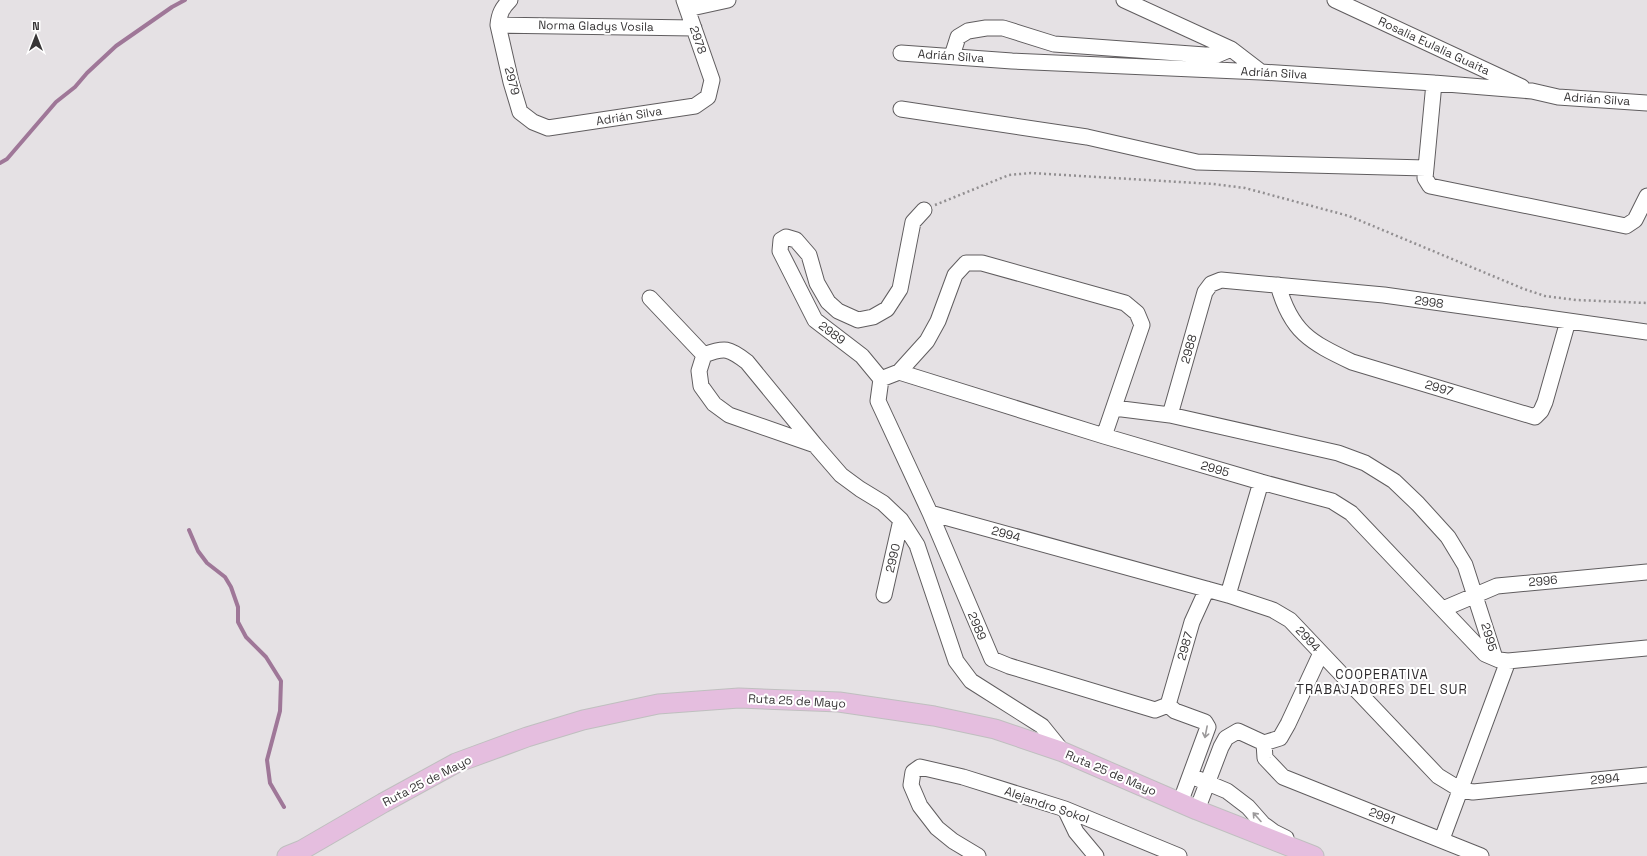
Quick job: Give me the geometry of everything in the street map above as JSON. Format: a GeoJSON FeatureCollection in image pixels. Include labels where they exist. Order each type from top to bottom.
{"type":"FeatureCollection","features":[{"type":"Feature","properties":{"kind":"main road","name":"Ruta 25 de Mayo"},"geometry":{"type":"LineString","coordinates":[[287,856],[302,850],[456,763],[527,737],[583,720],[658,704],[738,698],[839,702],[934,716],[995,729],[1063,752],[1189,807],[1313,856]]}},
{"type":"Feature","properties":{"kind":"street"},"geometry":{"type":"LineString","coordinates":[[499,21],[502,8],[510,0]]}},
{"type":"Feature","properties":{"kind":"street"},"geometry":{"type":"LineString","coordinates":[[686,4],[728,0]]}},
{"type":"Feature","properties":{"kind":"street"},"geometry":{"type":"LineString","coordinates":[[1124,0],[1231,49],[1261,72]]}},
{"type":"Feature","properties":{"kind":"street","name":"Rosalia Eulalia Guaita"},"geometry":{"type":"LineString","coordinates":[[1335,0],[1532,91]]}},
{"type":"Feature","properties":{"kind":"street","name":"2978"},"geometry":{"type":"LineString","coordinates":[[686,4],[712,80],[708,97]]}},
{"type":"Feature","properties":{"kind":"street","name":"Norma Gladys Vosila"},"geometry":{"type":"LineString","coordinates":[[499,21],[694,28]]}},
{"type":"Feature","properties":{"kind":"street","name":"2979"},"geometry":{"type":"LineString","coordinates":[[499,21],[511,82],[520,112],[533,122],[548,128]]}},
{"type":"Feature","properties":{"kind":"street"},"geometry":{"type":"LineString","coordinates":[[952,56],[958,37],[968,31],[986,28],[1003,28],[1054,44],[1204,55],[1216,55],[1231,49]]}},
{"type":"Feature","properties":{"kind":"street","name":"Adrián Silva"},"geometry":{"type":"LineString","coordinates":[[901,53],[1261,72],[1434,83],[1532,91],[1558,97],[1647,103]]}},
{"type":"Feature","properties":{"kind":"street"},"geometry":{"type":"LineString","coordinates":[[1434,83],[1425,178],[1430,186],[1626,226],[1635,220],[1647,196]]}},
{"type":"Feature","properties":{"kind":"street","name":"Adrián Silva"},"geometry":{"type":"LineString","coordinates":[[548,128],[695,106],[708,97]]}},
{"type":"Feature","properties":{"kind":"street"},"geometry":{"type":"LineString","coordinates":[[901,109],[1087,137],[1197,162],[1426,168]]}},
{"type":"Feature","properties":{"kind":"street","name":"2989"},"geometry":{"type":"LineString","coordinates":[[924,210],[913,222],[900,289],[888,309],[873,317],[858,320],[841,312],[828,302],[817,283],[809,255],[796,240],[786,237],[781,240],[780,251],[815,320],[862,356],[881,379],[878,400],[930,514],[992,659],[1009,666],[1155,710],[1168,705]]}},
{"type":"Feature","properties":{"kind":"street"},"geometry":{"type":"LineString","coordinates":[[881,379],[900,372],[927,341],[938,321],[955,275],[966,263],[982,263],[1125,303],[1137,313],[1142,325],[1104,436]]}},
{"type":"Feature","properties":{"kind":"street","name":"2998"},"geometry":{"type":"LineString","coordinates":[[1211,284],[1221,280],[1384,295],[1647,332]]}},
{"type":"Feature","properties":{"kind":"street","name":"2988"},"geometry":{"type":"LineString","coordinates":[[1170,415],[1205,292],[1211,284]]}},
{"type":"Feature","properties":{"kind":"street","name":"2997"},"geometry":{"type":"LineString","coordinates":[[1278,285],[1281,297],[1298,328],[1310,340],[1331,352],[1352,362],[1535,417],[1541,412],[1545,402],[1568,321]]}},
{"type":"Feature","properties":{"kind":"street"},"geometry":{"type":"LineString","coordinates":[[650,298],[704,355]]}},
{"type":"Feature","properties":{"kind":"street"},"geometry":{"type":"LineString","coordinates":[[833,334],[831,324],[834,318],[841,312]]}},
{"type":"Feature","properties":{"kind":"street"},"geometry":{"type":"LineString","coordinates":[[704,355],[719,350],[734,352],[747,362],[841,475],[883,503],[899,517],[917,545],[956,660],[971,681],[1042,726],[1063,752]]}},
{"type":"Feature","properties":{"kind":"street"},"geometry":{"type":"LineString","coordinates":[[704,355],[699,371],[701,386],[714,404],[730,415],[815,445]]}},
{"type":"Feature","properties":{"kind":"street","name":"2995"},"geometry":{"type":"LineString","coordinates":[[900,372],[1104,436],[1332,501],[1351,513],[1485,654],[1502,659],[1647,648]]}},
{"type":"Feature","properties":{"kind":"street","name":"2995"},"geometry":{"type":"LineString","coordinates":[[1114,408],[1170,415],[1338,453],[1365,463],[1394,481],[1418,504],[1448,537],[1465,565],[1502,659]]}},
{"type":"Feature","properties":{"kind":"street"},"geometry":{"type":"LineString","coordinates":[[1228,595],[1261,482]]}},
{"type":"Feature","properties":{"kind":"street","name":"2994"},"geometry":{"type":"LineString","coordinates":[[930,514],[1207,589],[1273,610],[1290,620],[1438,776],[1461,790],[1473,792],[1647,775]]}},
{"type":"Feature","properties":{"kind":"street","name":"2990"},"geometry":{"type":"LineString","coordinates":[[884,596],[899,517]]}},
{"type":"Feature","properties":{"kind":"street","name":"2996"},"geometry":{"type":"LineString","coordinates":[[1443,609],[1498,586],[1647,572]]}},
{"type":"Feature","properties":{"kind":"street","name":"2987"},"geometry":{"type":"LineString","coordinates":[[1168,705],[1192,622],[1207,589]]}},
{"type":"Feature","properties":{"kind":"street"},"geometry":{"type":"LineString","coordinates":[[1189,807],[1208,783],[1221,747],[1226,738],[1238,731],[1264,743],[1280,738],[1321,653]]}},
{"type":"Feature","properties":{"kind":"street"},"geometry":{"type":"LineString","coordinates":[[1442,840],[1461,790],[1502,659]]}},
{"type":"Feature","properties":{"kind":"street"},"geometry":{"type":"LineString","coordinates":[[1168,705],[1175,711],[1206,722],[1208,727],[1191,776],[1189,807]]}},
{"type":"Feature","properties":{"kind":"street","name":"2991"},"geometry":{"type":"LineString","coordinates":[[1264,743],[1265,758],[1283,777],[1481,856]]}},
{"type":"Feature","properties":{"kind":"street","name":"Alejandro Sokol"},"geometry":{"type":"LineString","coordinates":[[953,849],[920,806],[911,784],[912,772],[920,767],[963,778],[1065,809],[1178,856]]}},
{"type":"Feature","properties":{"kind":"street"},"geometry":{"type":"LineString","coordinates":[[1191,776],[1227,791],[1248,807],[1263,824],[1313,856]]}},
{"type":"Feature","properties":{"kind":"street"},"geometry":{"type":"LineString","coordinates":[[1065,809],[1076,832],[1096,856]]}},
{"type":"Feature","properties":{"kind":"street"},"geometry":{"type":"LineString","coordinates":[[953,849],[978,856]]}},
{"type":"Feature","properties":{"kind":"path"},"geometry":{"type":"LineString","coordinates":[[924,210],[1009,175],[1032,173],[1219,184],[1245,188],[1349,216],[1524,289],[1545,296],[1576,300],[1647,303]]}},
{"type":"Feature","properties":{"kind":"waterway"},"geometry":{"type":"LineString","coordinates":[[0,163],[7,159],[56,102],[75,87],[87,73],[116,46],[172,7],[185,0]]}},
{"type":"Feature","properties":{"kind":"waterway"},"geometry":{"type":"LineString","coordinates":[[189,530],[198,551],[207,563],[225,577],[231,587],[238,607],[238,622],[246,637],[266,657],[281,681],[280,711],[267,760],[270,783],[284,807]]}},
{"type":"Feature","properties":{"kind":"district","name":"COOPERATIVA TRABAJADORES DEL SUR"},"geometry":{"type":"Point","coordinates":[1382,682]}}]}
